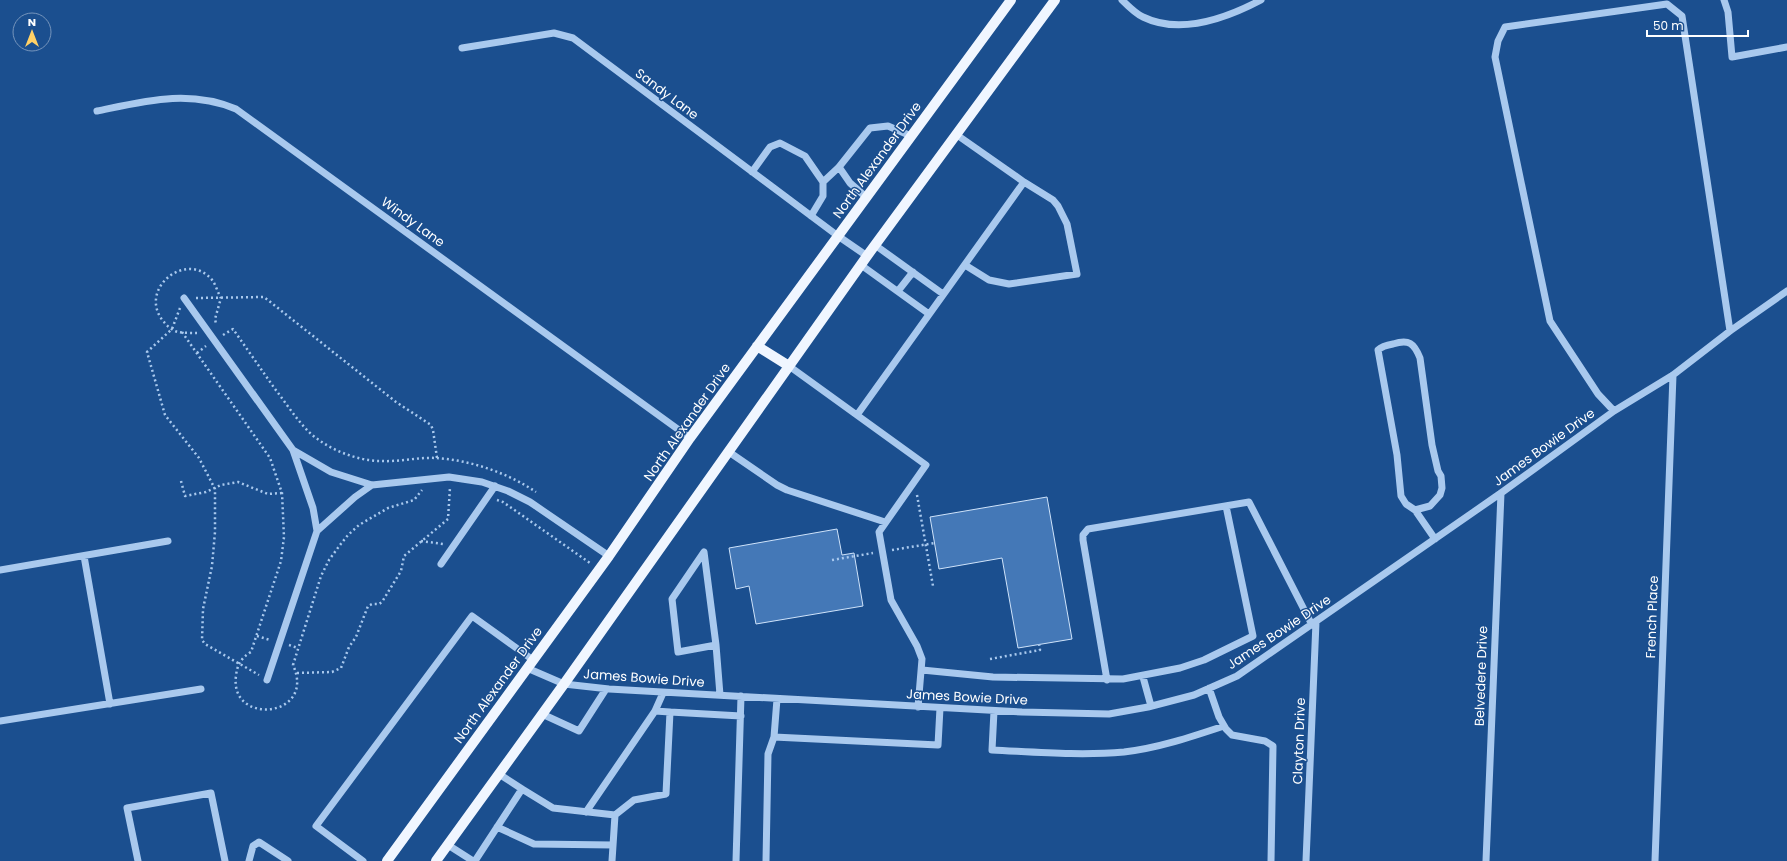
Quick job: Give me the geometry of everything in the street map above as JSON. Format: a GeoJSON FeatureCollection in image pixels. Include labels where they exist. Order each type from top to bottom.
{"type":"FeatureCollection","features":[{"type":"Feature","properties":{"kind":"main road","name":"North Alexander Drive"},"geometry":{"type":"LineString","coordinates":[[387,861],[609,556],[690,438],[1011,0]]}},
{"type":"Feature","properties":{"kind":"main road"},"geometry":{"type":"LineString","coordinates":[[436,861],[500,774],[867,256],[1055,0]]}},
{"type":"Feature","properties":{"kind":"main road"},"geometry":{"type":"LineString","coordinates":[[757,346],[789,366]]}},
{"type":"Feature","properties":{"kind":"street"},"geometry":{"type":"LineString","coordinates":[[1122,0],[1142,17],[1171,26],[1199,22],[1236,13],[1261,0]]}},
{"type":"Feature","properties":{"kind":"street"},"geometry":{"type":"LineString","coordinates":[[1724,0],[1728,12],[1732,57],[1787,47]]}},
{"type":"Feature","properties":{"kind":"street"},"geometry":{"type":"LineString","coordinates":[[1614,411],[1598,394],[1550,321],[1495,57],[1498,41],[1505,27],[1667,4],[1682,16],[1730,332]]}},
{"type":"Feature","properties":{"kind":"street","name":"Sandy Lane"},"geometry":{"type":"LineString","coordinates":[[462,48],[554,34],[573,38],[811,216],[867,256]]}},
{"type":"Feature","properties":{"kind":"street","name":"Windy Lane"},"geometry":{"type":"LineString","coordinates":[[97,111],[151,100],[194,98],[221,103],[236,109],[690,438]]}},
{"type":"Feature","properties":{"kind":"street"},"geometry":{"type":"LineString","coordinates":[[823,182],[839,167],[870,128],[888,126],[911,136]]}},
{"type":"Feature","properties":{"kind":"street"},"geometry":{"type":"LineString","coordinates":[[957,135],[1024,182],[1053,200],[1063,214],[1070,233],[1077,274],[1009,284],[989,280],[965,265]]}},
{"type":"Feature","properties":{"kind":"street"},"geometry":{"type":"LineString","coordinates":[[752,172],[770,148],[780,143],[805,156],[823,182],[823,196],[811,216]]}},
{"type":"Feature","properties":{"kind":"street"},"geometry":{"type":"LineString","coordinates":[[839,167],[850,183],[866,197]]}},
{"type":"Feature","properties":{"kind":"street"},"geometry":{"type":"LineString","coordinates":[[857,415],[1024,182]]}},
{"type":"Feature","properties":{"kind":"street"},"geometry":{"type":"LineString","coordinates":[[875,245],[943,294]]}},
{"type":"Feature","properties":{"kind":"street"},"geometry":{"type":"LineString","coordinates":[[861,265],[929,314]]}},
{"type":"Feature","properties":{"kind":"street"},"geometry":{"type":"LineString","coordinates":[[898,291],[913,272]]}},
{"type":"Feature","properties":{"kind":"street","name":"James Bowie Drive"},"geometry":{"type":"LineString","coordinates":[[364,861],[316,826],[472,616],[530,664],[564,684],[663,693],[1068,714],[1109,714],[1151,706],[1194,695],[1237,676],[1501,493],[1614,411],[1673,374],[1787,291]]}},
{"type":"Feature","properties":{"kind":"street"},"geometry":{"type":"LineString","coordinates":[[184,298],[293,450],[313,508],[317,531],[268,680]]}},
{"type":"Feature","properties":{"kind":"street"},"geometry":{"type":"LineString","coordinates":[[1415,510],[1430,506],[1440,495],[1442,482],[1432,445],[1420,358],[1414,346],[1408,342],[1402,341],[1381,347],[1378,350],[1397,455],[1401,496],[1406,504],[1415,510],[1435,539]]}},
{"type":"Feature","properties":{"kind":"street"},"geometry":{"type":"LineString","coordinates":[[789,366],[926,465],[880,529],[879,536],[891,600],[920,653],[922,660],[918,707]]}},
{"type":"Feature","properties":{"kind":"street","name":"French Place"},"geometry":{"type":"LineString","coordinates":[[1654,861],[1673,374]]}},
{"type":"Feature","properties":{"kind":"street"},"geometry":{"type":"LineString","coordinates":[[293,450],[331,472],[372,485],[449,477],[475,480],[495,486],[530,502],[609,556]]}},
{"type":"Feature","properties":{"kind":"street"},"geometry":{"type":"LineString","coordinates":[[729,452],[777,485],[787,490],[885,522]]}},
{"type":"Feature","properties":{"kind":"street"},"geometry":{"type":"LineString","coordinates":[[317,531],[350,501],[372,485]]}},
{"type":"Feature","properties":{"kind":"street"},"geometry":{"type":"LineString","coordinates":[[441,564],[495,486]]}},
{"type":"Feature","properties":{"kind":"street","name":"Belvedere Drive"},"geometry":{"type":"LineString","coordinates":[[1486,861],[1501,493]]}},
{"type":"Feature","properties":{"kind":"street"},"geometry":{"type":"LineString","coordinates":[[1107,680],[1083,540],[1085,532],[1088,529],[1249,502],[1314,624]]}},
{"type":"Feature","properties":{"kind":"street"},"geometry":{"type":"LineString","coordinates":[[922,670],[993,677],[1107,680],[1143,676],[1180,668],[1204,660],[1253,636],[1226,506]]}},
{"type":"Feature","properties":{"kind":"street"},"geometry":{"type":"LineString","coordinates":[[0,570],[168,542]]}},
{"type":"Feature","properties":{"kind":"street"},"geometry":{"type":"LineString","coordinates":[[716,645],[678,652],[672,599],[704,552],[716,645],[720,695]]}},
{"type":"Feature","properties":{"kind":"street"},"geometry":{"type":"LineString","coordinates":[[84,556],[110,704]]}},
{"type":"Feature","properties":{"kind":"street","name":"Clayton Drive"},"geometry":{"type":"LineString","coordinates":[[1306,861],[1314,624]]}},
{"type":"Feature","properties":{"kind":"street"},"geometry":{"type":"LineString","coordinates":[[1143,676],[1151,706]]}},
{"type":"Feature","properties":{"kind":"street"},"geometry":{"type":"LineString","coordinates":[[1209,688],[1219,717],[1224,726],[1232,735],[1265,741],[1273,746],[1271,861]]}},
{"type":"Feature","properties":{"kind":"street"},"geometry":{"type":"LineString","coordinates":[[0,722],[201,689]]}},
{"type":"Feature","properties":{"kind":"street"},"geometry":{"type":"LineString","coordinates":[[542,714],[579,731],[606,689]]}},
{"type":"Feature","properties":{"kind":"street"},"geometry":{"type":"LineString","coordinates":[[586,812],[655,711],[663,693]]}},
{"type":"Feature","properties":{"kind":"street"},"geometry":{"type":"LineString","coordinates":[[736,861],[741,696]]}},
{"type":"Feature","properties":{"kind":"street"},"geometry":{"type":"LineString","coordinates":[[766,861],[768,754],[774,737],[777,698]]}},
{"type":"Feature","properties":{"kind":"street"},"geometry":{"type":"LineString","coordinates":[[774,737],[938,745],[940,708]]}},
{"type":"Feature","properties":{"kind":"street"},"geometry":{"type":"LineString","coordinates":[[655,711],[741,716]]}},
{"type":"Feature","properties":{"kind":"street"},"geometry":{"type":"LineString","coordinates":[[994,711],[992,750],[1095,754],[1125,752],[1174,743],[1224,726]]}},
{"type":"Feature","properties":{"kind":"street"},"geometry":{"type":"LineString","coordinates":[[500,774],[553,808],[615,815],[634,800],[666,794],[670,712]]}},
{"type":"Feature","properties":{"kind":"street"},"geometry":{"type":"LineString","coordinates":[[448,845],[474,861],[522,789]]}},
{"type":"Feature","properties":{"kind":"street"},"geometry":{"type":"LineString","coordinates":[[138,861],[127,808],[212,793],[225,861]]}},
{"type":"Feature","properties":{"kind":"street"},"geometry":{"type":"LineString","coordinates":[[612,861],[615,815]]}},
{"type":"Feature","properties":{"kind":"street"},"geometry":{"type":"LineString","coordinates":[[496,827],[534,844],[613,846]]}},
{"type":"Feature","properties":{"kind":"street"},"geometry":{"type":"LineString","coordinates":[[249,861],[253,846],[259,842],[288,861]]}},
{"type":"Feature","properties":{"kind":"path"},"geometry":{"type":"LineString","coordinates":[[200,336],[196,333],[178,332],[172,329],[162,320],[158,313],[156,303],[157,294],[163,281],[168,276],[181,270],[199,271],[213,281],[221,298],[215,319],[218,329]]}},
{"type":"Feature","properties":{"kind":"path"},"geometry":{"type":"LineString","coordinates":[[268,680],[239,662],[205,644],[202,640],[203,609],[212,566],[215,532],[215,488],[199,458],[165,415],[147,352],[150,347],[172,329],[184,298],[264,297],[396,402],[431,425],[434,430],[437,458]]}},
{"type":"Feature","properties":{"kind":"path"},"geometry":{"type":"LineString","coordinates":[[221,332],[223,336],[233,329],[291,411],[310,432],[339,451],[365,459],[381,461],[437,458],[471,464],[501,474],[525,485],[540,496]]}},
{"type":"Feature","properties":{"kind":"path"},"geometry":{"type":"LineString","coordinates":[[182,332],[270,458],[282,493],[284,537],[281,561],[251,652],[239,662],[235,681],[237,691],[242,700],[250,706],[260,710],[275,709],[288,703],[296,691],[297,673],[293,665],[328,560],[348,535],[360,525],[388,508],[414,500],[424,488]]}},
{"type":"Feature","properties":{"kind":"path"},"geometry":{"type":"LineString","coordinates":[[197,352],[204,348],[207,344]]}},
{"type":"Feature","properties":{"kind":"path"},"geometry":{"type":"LineString","coordinates":[[181,481],[185,496],[221,485],[238,482],[268,494],[282,493]]}},
{"type":"Feature","properties":{"kind":"path"},"geometry":{"type":"LineString","coordinates":[[443,487],[454,488]]}},
{"type":"Feature","properties":{"kind":"path"},"geometry":{"type":"LineString","coordinates":[[297,673],[332,672],[341,668],[348,647],[356,637],[366,609],[372,604],[379,604],[382,602],[401,571],[404,556],[448,519],[450,487]]}},
{"type":"Feature","properties":{"kind":"path"},"geometry":{"type":"LineString","coordinates":[[916,494],[933,586]]}},
{"type":"Feature","properties":{"kind":"path"},"geometry":{"type":"LineString","coordinates":[[488,496],[503,502],[599,569]]}},
{"type":"Feature","properties":{"kind":"path"},"geometry":{"type":"LineString","coordinates":[[420,541],[443,544],[451,550]]}},
{"type":"Feature","properties":{"kind":"path"},"geometry":{"type":"LineString","coordinates":[[891,550],[935,543]]}},
{"type":"Feature","properties":{"kind":"path"},"geometry":{"type":"LineString","coordinates":[[832,560],[874,553]]}},
{"type":"Feature","properties":{"kind":"path"},"geometry":{"type":"LineString","coordinates":[[990,659],[1040,650],[1039,644]]}},
{"type":"Feature","properties":{"kind":"building"},"geometry":{"type":"Polygon","coordinates":[[[1047,497],[1072,639],[1018,648],[1002,558],[939,569],[930,517],[1047,497]]]}},
{"type":"Feature","properties":{"kind":"building"},"geometry":{"type":"Polygon","coordinates":[[[837,529],[842,555],[854,553],[863,606],[756,624],[749,586],[736,589],[729,548],[837,529]]]}}]}
